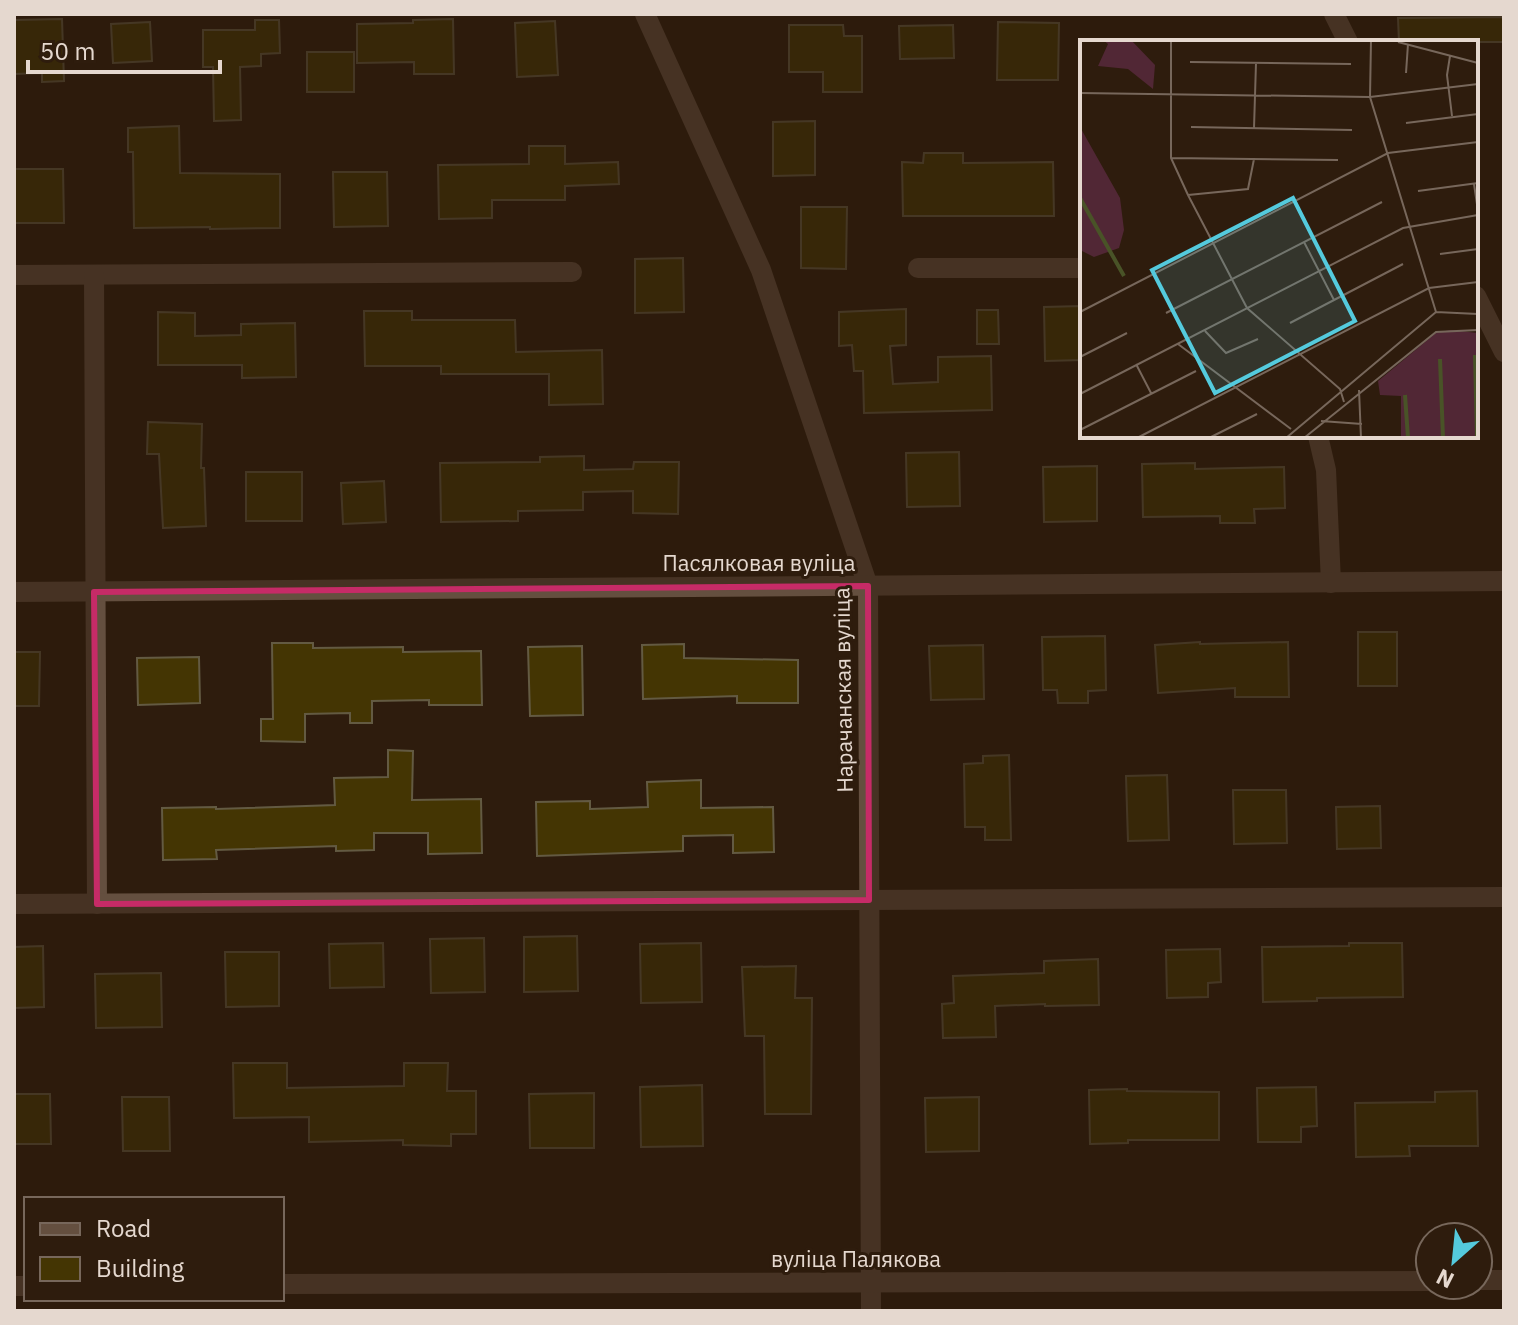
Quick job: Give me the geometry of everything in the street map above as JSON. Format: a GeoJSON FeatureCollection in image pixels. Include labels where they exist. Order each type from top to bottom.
{"type":"FeatureCollection","features":[{"type":"Feature","properties":{"kind":"street","name":"Нарачанская вуліца"},"geometry":{"type":"LineString","coordinates":[[645,14],[761,270],[868,586],[871,1311]]}},
{"type":"Feature","properties":{"kind":"street"},"geometry":{"type":"LineString","coordinates":[[1334,14],[1347,40]]}},
{"type":"Feature","properties":{"kind":"street"},"geometry":{"type":"LineString","coordinates":[[918,268],[1080,268]]}},
{"type":"Feature","properties":{"kind":"street"},"geometry":{"type":"LineString","coordinates":[[14,275],[572,272]]}},
{"type":"Feature","properties":{"kind":"street"},"geometry":{"type":"LineString","coordinates":[[94,275],[97,904]]}},
{"type":"Feature","properties":{"kind":"street"},"geometry":{"type":"LineString","coordinates":[[1478,300],[1504,352]]}},
{"type":"Feature","properties":{"kind":"street"},"geometry":{"type":"LineString","coordinates":[[1318,438],[1326,470],[1331,583]]}},
{"type":"Feature","properties":{"kind":"street","name":"Пасялковая вуліца"},"geometry":{"type":"LineString","coordinates":[[14,592],[1504,581]]}},
{"type":"Feature","properties":{"kind":"street"},"geometry":{"type":"LineString","coordinates":[[14,904],[1504,897]]}},
{"type":"Feature","properties":{"kind":"street","name":"вуліца Палякова"},"geometry":{"type":"LineString","coordinates":[[284,1284],[1414,1281]]}},
{"type":"Feature","properties":{"kind":"highlighted area"},"geometry":{"type":"Polygon","coordinates":[[[868,586],[869,900],[97,904],[94,592],[868,586]]]}},
{"type":"Feature","properties":{"kind":"building"},"geometry":{"type":"Polygon","coordinates":[[[1504,17],[1504,42],[1399,40],[1398,18],[1504,17]]]}},
{"type":"Feature","properties":{"kind":"building"},"geometry":{"type":"Polygon","coordinates":[[[62,19],[64,81],[42,82],[42,73],[14,74],[14,20],[62,19]]]}},
{"type":"Feature","properties":{"kind":"building"},"geometry":{"type":"Polygon","coordinates":[[[453,19],[454,74],[414,74],[414,62],[357,63],[357,24],[453,19]]]}},
{"type":"Feature","properties":{"kind":"building"},"geometry":{"type":"Polygon","coordinates":[[[255,20],[279,20],[280,53],[261,54],[261,66],[240,67],[241,120],[214,121],[213,67],[203,67],[203,30],[255,30],[255,20]]]}},
{"type":"Feature","properties":{"kind":"building"},"geometry":{"type":"Polygon","coordinates":[[[555,21],[558,75],[517,77],[515,23],[555,21]]]}},
{"type":"Feature","properties":{"kind":"building"},"geometry":{"type":"Polygon","coordinates":[[[150,22],[152,61],[113,63],[111,24],[150,22]]]}},
{"type":"Feature","properties":{"kind":"building"},"geometry":{"type":"Polygon","coordinates":[[[998,22],[1059,23],[1058,80],[997,80],[998,22]]]}},
{"type":"Feature","properties":{"kind":"building"},"geometry":{"type":"Polygon","coordinates":[[[789,25],[843,25],[844,36],[862,36],[862,92],[823,92],[823,72],[789,72],[789,25]]]}},
{"type":"Feature","properties":{"kind":"building"},"geometry":{"type":"Polygon","coordinates":[[[953,25],[954,58],[900,59],[899,26],[953,25]]]}},
{"type":"Feature","properties":{"kind":"building"},"geometry":{"type":"Polygon","coordinates":[[[307,52],[354,52],[354,92],[307,92],[307,52]]]}},
{"type":"Feature","properties":{"kind":"building"},"geometry":{"type":"Polygon","coordinates":[[[815,121],[815,175],[773,176],[773,122],[815,121]]]}},
{"type":"Feature","properties":{"kind":"building"},"geometry":{"type":"Polygon","coordinates":[[[179,126],[180,173],[280,174],[280,228],[134,228],[133,152],[128,152],[128,128],[179,126]]]}},
{"type":"Feature","properties":{"kind":"building"},"geometry":{"type":"Polygon","coordinates":[[[529,146],[565,146],[565,164],[618,162],[619,184],[565,186],[565,200],[492,200],[492,218],[439,219],[438,165],[529,164],[529,146]]]}},
{"type":"Feature","properties":{"kind":"building"},"geometry":{"type":"Polygon","coordinates":[[[924,153],[963,153],[963,163],[1053,162],[1054,216],[903,216],[902,162],[923,163],[924,153]]]}},
{"type":"Feature","properties":{"kind":"building"},"geometry":{"type":"Polygon","coordinates":[[[14,169],[63,169],[64,223],[14,223],[14,169]]]}},
{"type":"Feature","properties":{"kind":"building"},"geometry":{"type":"Polygon","coordinates":[[[333,172],[387,172],[388,226],[334,227],[333,172]]]}},
{"type":"Feature","properties":{"kind":"building"},"geometry":{"type":"Polygon","coordinates":[[[801,207],[847,207],[846,269],[801,268],[801,207]]]}},
{"type":"Feature","properties":{"kind":"building"},"geometry":{"type":"Polygon","coordinates":[[[683,258],[684,312],[635,313],[635,259],[683,258]]]}},
{"type":"Feature","properties":{"kind":"building"},"geometry":{"type":"Polygon","coordinates":[[[1080,306],[1080,360],[1045,361],[1044,307],[1080,306]]]}},
{"type":"Feature","properties":{"kind":"building"},"geometry":{"type":"Polygon","coordinates":[[[906,309],[906,345],[890,346],[893,384],[938,382],[938,357],[991,356],[992,410],[864,413],[863,371],[854,371],[852,345],[839,346],[839,312],[906,309]]]}},
{"type":"Feature","properties":{"kind":"building"},"geometry":{"type":"Polygon","coordinates":[[[977,310],[998,310],[999,344],[977,344],[977,310]]]}},
{"type":"Feature","properties":{"kind":"building"},"geometry":{"type":"Polygon","coordinates":[[[364,311],[412,311],[412,320],[515,320],[516,352],[602,350],[603,404],[549,405],[549,374],[441,374],[441,366],[365,366],[364,311]]]}},
{"type":"Feature","properties":{"kind":"building"},"geometry":{"type":"Polygon","coordinates":[[[158,312],[195,313],[195,336],[241,335],[241,324],[295,323],[296,377],[242,378],[242,365],[158,365],[158,312]]]}},
{"type":"Feature","properties":{"kind":"building"},"geometry":{"type":"Polygon","coordinates":[[[148,422],[202,424],[201,468],[204,468],[206,526],[163,528],[159,454],[147,454],[148,422]]]}},
{"type":"Feature","properties":{"kind":"building"},"geometry":{"type":"Polygon","coordinates":[[[959,452],[960,506],[907,507],[906,453],[959,452]]]}},
{"type":"Feature","properties":{"kind":"building"},"geometry":{"type":"Polygon","coordinates":[[[584,456],[584,470],[633,469],[634,462],[679,462],[678,514],[633,513],[633,491],[583,492],[583,510],[518,511],[518,521],[441,522],[440,463],[540,462],[540,457],[584,456]]]}},
{"type":"Feature","properties":{"kind":"building"},"geometry":{"type":"Polygon","coordinates":[[[1195,463],[1195,469],[1284,467],[1285,508],[1254,509],[1255,523],[1220,523],[1220,516],[1143,517],[1142,464],[1195,463]]]}},
{"type":"Feature","properties":{"kind":"building"},"geometry":{"type":"Polygon","coordinates":[[[1097,466],[1097,521],[1044,522],[1043,467],[1097,466]]]}},
{"type":"Feature","properties":{"kind":"building"},"geometry":{"type":"Polygon","coordinates":[[[246,472],[302,472],[302,521],[246,521],[246,472]]]}},
{"type":"Feature","properties":{"kind":"building"},"geometry":{"type":"Polygon","coordinates":[[[384,481],[386,522],[343,524],[341,483],[384,481]]]}},
{"type":"Feature","properties":{"kind":"building"},"geometry":{"type":"Polygon","coordinates":[[[1358,632],[1397,632],[1397,686],[1358,686],[1358,632]]]}},
{"type":"Feature","properties":{"kind":"building"},"geometry":{"type":"Polygon","coordinates":[[[1105,636],[1106,690],[1088,691],[1088,703],[1058,703],[1057,690],[1043,690],[1042,637],[1105,636]]]}},
{"type":"Feature","properties":{"kind":"building"},"geometry":{"type":"Polygon","coordinates":[[[1288,642],[1289,697],[1235,697],[1235,688],[1158,693],[1155,645],[1288,642]]]}},
{"type":"Feature","properties":{"kind":"building"},"geometry":{"type":"Polygon","coordinates":[[[272,643],[313,643],[313,648],[403,647],[403,652],[481,651],[482,705],[429,705],[429,700],[372,701],[372,723],[350,723],[350,713],[305,714],[305,742],[261,741],[261,719],[273,719],[272,643]]]}},
{"type":"Feature","properties":{"kind":"building"},"geometry":{"type":"Polygon","coordinates":[[[684,644],[684,658],[798,660],[798,703],[737,703],[737,696],[643,699],[642,645],[684,644]]]}},
{"type":"Feature","properties":{"kind":"building"},"geometry":{"type":"Polygon","coordinates":[[[983,645],[984,699],[931,700],[929,646],[983,645]]]}},
{"type":"Feature","properties":{"kind":"building"},"geometry":{"type":"Polygon","coordinates":[[[582,646],[583,715],[530,716],[528,647],[582,646]]]}},
{"type":"Feature","properties":{"kind":"building"},"geometry":{"type":"Polygon","coordinates":[[[14,652],[40,652],[39,706],[14,706],[14,652]]]}},
{"type":"Feature","properties":{"kind":"building"},"geometry":{"type":"Polygon","coordinates":[[[199,657],[200,703],[138,705],[137,658],[199,657]]]}},
{"type":"Feature","properties":{"kind":"building"},"geometry":{"type":"Polygon","coordinates":[[[388,750],[413,751],[412,800],[481,799],[482,853],[428,854],[428,833],[374,833],[374,850],[336,851],[336,846],[216,850],[217,859],[163,860],[162,808],[335,805],[334,778],[388,777],[388,750]]]}},
{"type":"Feature","properties":{"kind":"building"},"geometry":{"type":"Polygon","coordinates":[[[1009,755],[1011,840],[985,840],[985,827],[965,827],[964,764],[983,763],[983,756],[1009,755]]]}},
{"type":"Feature","properties":{"kind":"building"},"geometry":{"type":"Polygon","coordinates":[[[1167,775],[1169,840],[1128,841],[1126,776],[1167,775]]]}},
{"type":"Feature","properties":{"kind":"building"},"geometry":{"type":"Polygon","coordinates":[[[701,780],[701,808],[773,807],[774,852],[733,853],[733,835],[683,836],[683,851],[537,856],[536,802],[590,801],[590,809],[648,807],[647,782],[701,780]]]}},
{"type":"Feature","properties":{"kind":"building"},"geometry":{"type":"Polygon","coordinates":[[[1233,790],[1286,790],[1287,843],[1234,844],[1233,790]]]}},
{"type":"Feature","properties":{"kind":"building"},"geometry":{"type":"Polygon","coordinates":[[[1380,806],[1381,848],[1337,849],[1336,807],[1380,806]]]}},
{"type":"Feature","properties":{"kind":"building"},"geometry":{"type":"Polygon","coordinates":[[[577,936],[578,991],[524,992],[524,937],[577,936]]]}},
{"type":"Feature","properties":{"kind":"building"},"geometry":{"type":"Polygon","coordinates":[[[484,938],[485,992],[431,993],[430,939],[484,938]]]}},
{"type":"Feature","properties":{"kind":"building"},"geometry":{"type":"Polygon","coordinates":[[[383,943],[384,987],[330,988],[329,944],[383,943]]]}},
{"type":"Feature","properties":{"kind":"building"},"geometry":{"type":"Polygon","coordinates":[[[701,943],[702,1002],[641,1003],[640,944],[701,943]]]}},
{"type":"Feature","properties":{"kind":"building"},"geometry":{"type":"Polygon","coordinates":[[[1349,943],[1402,943],[1403,997],[1263,1002],[1262,947],[1349,946],[1349,943]]]}},
{"type":"Feature","properties":{"kind":"building"},"geometry":{"type":"Polygon","coordinates":[[[43,946],[44,1007],[14,1008],[14,947],[43,946]]]}},
{"type":"Feature","properties":{"kind":"building"},"geometry":{"type":"Polygon","coordinates":[[[1220,949],[1221,982],[1208,983],[1208,997],[1167,998],[1166,950],[1220,949]]]}},
{"type":"Feature","properties":{"kind":"building"},"geometry":{"type":"Polygon","coordinates":[[[225,952],[279,952],[279,1006],[226,1007],[225,952]]]}},
{"type":"Feature","properties":{"kind":"building"},"geometry":{"type":"Polygon","coordinates":[[[1098,959],[1099,1005],[995,1006],[996,1037],[943,1038],[942,1004],[954,1003],[953,976],[1044,973],[1044,961],[1098,959]]]}},
{"type":"Feature","properties":{"kind":"building"},"geometry":{"type":"Polygon","coordinates":[[[796,966],[795,998],[812,998],[811,1114],[765,1114],[764,1036],[745,1036],[742,967],[796,966]]]}},
{"type":"Feature","properties":{"kind":"building"},"geometry":{"type":"Polygon","coordinates":[[[161,973],[162,1027],[96,1028],[95,974],[161,973]]]}},
{"type":"Feature","properties":{"kind":"building"},"geometry":{"type":"Polygon","coordinates":[[[233,1063],[287,1063],[287,1088],[404,1086],[404,1063],[448,1063],[447,1091],[476,1091],[476,1134],[451,1134],[451,1146],[403,1145],[403,1140],[309,1142],[309,1117],[234,1118],[233,1063]]]}},
{"type":"Feature","properties":{"kind":"building"},"geometry":{"type":"Polygon","coordinates":[[[702,1085],[703,1146],[641,1147],[640,1087],[702,1085]]]}},
{"type":"Feature","properties":{"kind":"building"},"geometry":{"type":"Polygon","coordinates":[[[1316,1087],[1317,1126],[1301,1127],[1301,1142],[1258,1142],[1257,1088],[1316,1087]]]}},
{"type":"Feature","properties":{"kind":"building"},"geometry":{"type":"Polygon","coordinates":[[[1089,1090],[1219,1092],[1219,1140],[1128,1140],[1128,1143],[1090,1144],[1089,1090]]]}},
{"type":"Feature","properties":{"kind":"building"},"geometry":{"type":"Polygon","coordinates":[[[1477,1091],[1478,1146],[1409,1146],[1410,1156],[1356,1157],[1355,1103],[1435,1102],[1435,1092],[1477,1091]]]}},
{"type":"Feature","properties":{"kind":"building"},"geometry":{"type":"Polygon","coordinates":[[[594,1093],[594,1148],[530,1148],[529,1094],[594,1093]]]}},
{"type":"Feature","properties":{"kind":"building"},"geometry":{"type":"Polygon","coordinates":[[[14,1094],[50,1094],[51,1144],[14,1144],[14,1094]]]}},
{"type":"Feature","properties":{"kind":"building"},"geometry":{"type":"Polygon","coordinates":[[[122,1097],[169,1097],[170,1151],[123,1151],[122,1097]]]}},
{"type":"Feature","properties":{"kind":"building"},"geometry":{"type":"Polygon","coordinates":[[[979,1097],[979,1151],[926,1152],[925,1098],[979,1097]]]}}]}
